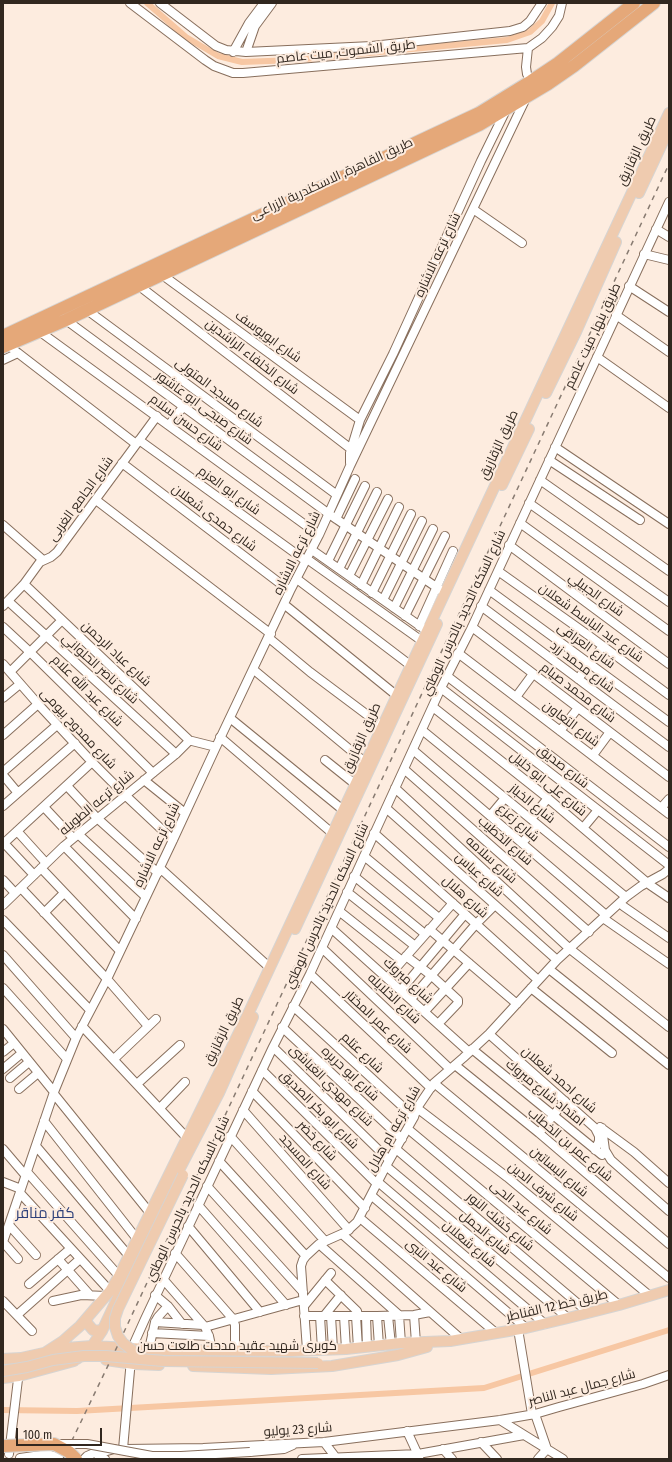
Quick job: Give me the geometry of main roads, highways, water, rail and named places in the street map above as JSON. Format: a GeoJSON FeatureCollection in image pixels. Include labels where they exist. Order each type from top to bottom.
{"type":"FeatureCollection","features":[{"type":"Feature","properties":{"kind":"highway","name":"طريق القاهرة, الاسكندرية الزراعى"},"geometry":{"type":"LineString","coordinates":[[8,345],[479,113],[532,81],[579,48],[634,3]]}},
{"type":"Feature","properties":{"kind":"highway","name":"طريق القاهرة, الاسكندرية الزراعى"},"geometry":{"type":"LineString","coordinates":[[8,345],[66,320],[464,132],[506,110],[574,66],[654,3]]}},
{"type":"Feature","properties":{"kind":"highway"},"geometry":{"type":"LineString","coordinates":[[6,1452],[54,1444],[70,1452],[76,1459]]}},
{"type":"Feature","properties":{"kind":"highway"},"geometry":{"type":"LineString","coordinates":[[6,1452],[51,1450],[59,1453],[67,1459]]}},
{"type":"Feature","properties":{"kind":"main road","name":"طريق الزقازيق"},"geometry":{"type":"LineString","coordinates":[[46,1352],[72,1334],[108,1294],[119,1276],[187,1138],[201,1118],[290,932],[423,645],[484,523],[583,307],[669,113]]}},
{"type":"Feature","properties":{"kind":"main road","name":"طريق الزقازيق"},"geometry":{"type":"LineString","coordinates":[[76,1361],[92,1346],[102,1331],[162,1203],[186,1158],[201,1118],[270,967],[290,932],[332,833],[366,763],[410,665],[423,645],[423,629],[583,307],[669,129]]}},
{"type":"Feature","properties":{"kind":"main road"},"geometry":{"type":"LineString","coordinates":[[135,1348],[123,1344],[115,1327],[115,1318],[183,1175],[188,1163],[186,1158]]}},
{"type":"Feature","properties":{"kind":"main road","name":"طريق خط 12 القناطر"},"geometry":{"type":"LineString","coordinates":[[135,1348],[235,1350],[312,1356],[322,1350],[401,1343],[420,1345],[545,1324],[619,1305],[669,1290]]}},
{"type":"Feature","properties":{"kind":"main road"},"geometry":{"type":"LineString","coordinates":[[87,1319],[87,1323],[93,1330],[102,1331]]}},
{"type":"Feature","properties":{"kind":"main road","name":"طريق خط 12 القناطر"},"geometry":{"type":"LineString","coordinates":[[3,1378],[20,1376],[76,1361],[97,1360],[132,1364],[271,1369],[332,1366],[398,1355],[420,1345]]}},
{"type":"Feature","properties":{"kind":"main road","name":"كوبرى شهيد عقيد مدحت طلعت حسن"},"geometry":{"type":"LineString","coordinates":[[3,1365],[68,1351],[81,1350],[114,1350],[135,1348],[174,1355],[312,1356],[362,1358],[420,1345]]}},
{"type":"Feature","properties":{"kind":"main road"},"geometry":{"type":"LineString","coordinates":[[3,1359],[92,1346],[135,1348]]}},
{"type":"Feature","properties":{"kind":"main road","name":"كوبرى شهيد عقيد مدحت طلعت حسن"},"geometry":{"type":"LineString","coordinates":[[3,1371],[22,1368],[52,1360],[84,1356],[106,1356],[163,1361],[312,1356]]}},
{"type":"Feature","properties":{"kind":"waterway"},"geometry":{"type":"LineString","coordinates":[[147,3],[186,37],[218,56],[242,62],[295,60],[507,40],[530,32],[542,21],[552,3]]}},
{"type":"Feature","properties":{"kind":"waterway"},"geometry":{"type":"LineString","coordinates":[[3,1410],[77,1411],[484,1388],[669,1330]]}},
{"type":"Feature","properties":{"kind":"railway"},"geometry":{"type":"LineString","coordinates":[[63,1459],[117,1347],[669,164]]}},
{"type":"Feature","properties":{"kind":"district","name":"كفر مناقر"},"geometry":{"type":"Point","coordinates":[45,1214]}}]}
